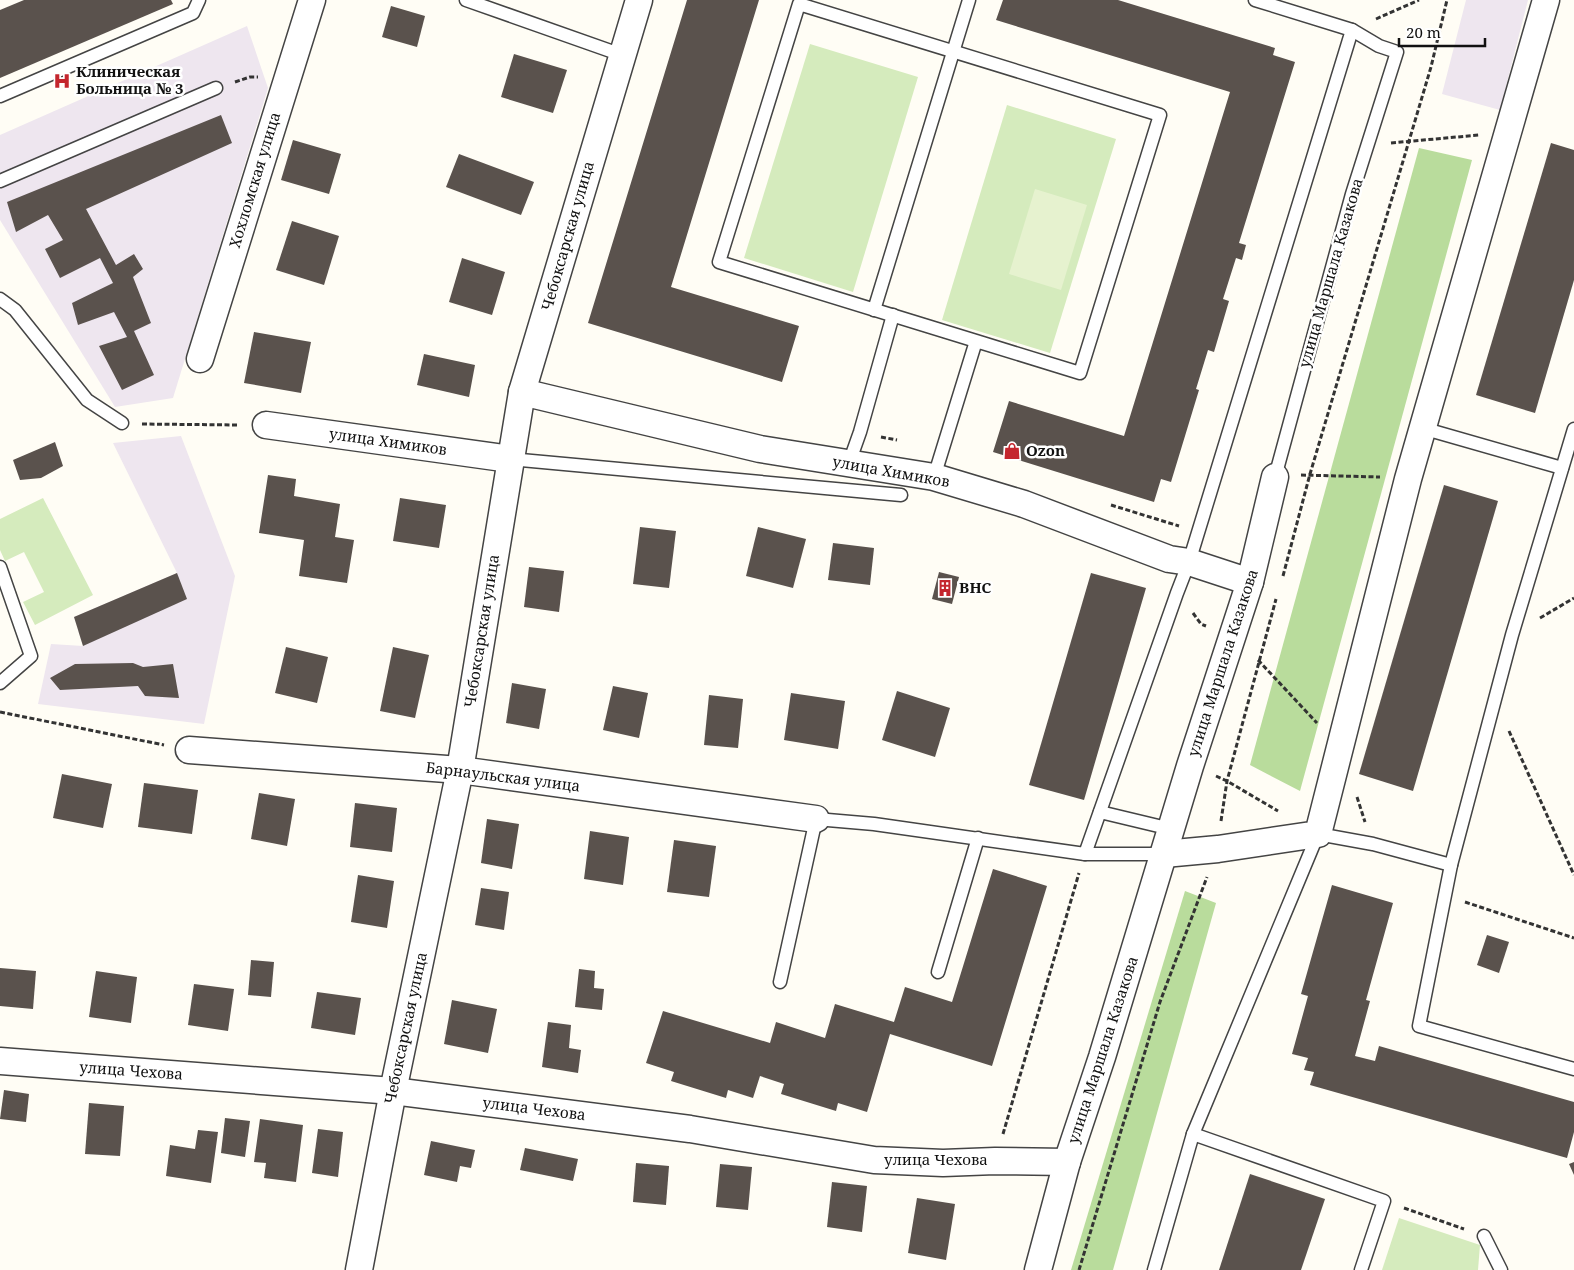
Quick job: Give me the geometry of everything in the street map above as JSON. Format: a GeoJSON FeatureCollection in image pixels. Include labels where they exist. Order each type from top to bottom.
{"type":"FeatureCollection","features":[{"type":"Feature","properties":{"kind":"street","name":"Хохломская улица"},"geometry":{"type":"LineString","coordinates":[[200,360],[312,0]]}},
{"type":"Feature","properties":{"kind":"street","name":"Чебоксарская улица"},"geometry":{"type":"LineString","coordinates":[[359,1270],[393,1090],[460,770],[522,392],[639,0]]}},
{"type":"Feature","properties":{"kind":"street"},"geometry":{"type":"LineString","coordinates":[[1164,854],[1318,834],[1408,479],[1546,0]]}},
{"type":"Feature","properties":{"kind":"street","name":"улица Химиков"},"geometry":{"type":"LineString","coordinates":[[522,392],[760,449],[934,477],[1024,504],[1169,560],[1189,562],[1250,582]]}},
{"type":"Feature","properties":{"kind":"street","name":"улица Химиков"},"geometry":{"type":"LineString","coordinates":[[266,425],[510,459]]}},
{"type":"Feature","properties":{"kind":"street","name":"улица Маршала Казакова"},"geometry":{"type":"LineString","coordinates":[[1038,1270],[1067,1162],[1102,1057],[1190,766],[1250,582],[1275,477]]}},
{"type":"Feature","properties":{"kind":"street","name":"Барнаульская улица"},"geometry":{"type":"LineString","coordinates":[[189,750],[460,770],[816,819]]}},
{"type":"Feature","properties":{"kind":"street","name":"улица Чехова"},"geometry":{"type":"LineString","coordinates":[[0,1061],[393,1090],[690,1129],[874,1160],[943,1163],[995,1161],[1067,1162]]}},
{"type":"Feature","properties":{"kind":"lane"},"geometry":{"type":"LineString","coordinates":[[0,96],[193,13],[199,0]]}},
{"type":"Feature","properties":{"kind":"lane"},"geometry":{"type":"LineString","coordinates":[[466,0],[622,55]]}},
{"type":"Feature","properties":{"kind":"lane"},"geometry":{"type":"LineString","coordinates":[[874,310],[969,0]]}},
{"type":"Feature","properties":{"kind":"lane"},"geometry":{"type":"LineString","coordinates":[[1085,854],[1189,562],[1352,30],[1255,0]]}},
{"type":"Feature","properties":{"kind":"lane"},"geometry":{"type":"LineString","coordinates":[[798,4],[953,51],[1160,115],[1080,373],[719,262],[798,4]]}},
{"type":"Feature","properties":{"kind":"lane","name":"улица Маршала Казакова"},"geometry":{"type":"LineString","coordinates":[[1275,477],[1346,214],[1397,52],[1379,46],[1352,30]]}},
{"type":"Feature","properties":{"kind":"lane"},"geometry":{"type":"LineString","coordinates":[[0,181],[216,88]]}},
{"type":"Feature","properties":{"kind":"lane"},"geometry":{"type":"LineString","coordinates":[[0,299],[15,310],[87,400],[122,423]]}},
{"type":"Feature","properties":{"kind":"lane"},"geometry":{"type":"LineString","coordinates":[[849,463],[860,432],[893,315]]}},
{"type":"Feature","properties":{"kind":"lane"},"geometry":{"type":"LineString","coordinates":[[934,477],[976,341]]}},
{"type":"Feature","properties":{"kind":"lane"},"geometry":{"type":"LineString","coordinates":[[1422,428],[1562,468]]}},
{"type":"Feature","properties":{"kind":"lane"},"geometry":{"type":"LineString","coordinates":[[1574,429],[1512,635],[1451,865],[1419,1026],[1574,1069]]}},
{"type":"Feature","properties":{"kind":"lane"},"geometry":{"type":"LineString","coordinates":[[510,459],[901,496]]}},
{"type":"Feature","properties":{"kind":"lane"},"geometry":{"type":"LineString","coordinates":[[0,567],[31,656],[0,683]]}},
{"type":"Feature","properties":{"kind":"lane"},"geometry":{"type":"LineString","coordinates":[[1100,812],[1171,829]]}},
{"type":"Feature","properties":{"kind":"lane"},"geometry":{"type":"LineString","coordinates":[[780,982],[816,819],[874,824],[1085,854],[1164,854]]}},
{"type":"Feature","properties":{"kind":"lane"},"geometry":{"type":"LineString","coordinates":[[1154,1270],[1193,1134],[1318,834],[1373,844],[1451,865]]}},
{"type":"Feature","properties":{"kind":"lane"},"geometry":{"type":"LineString","coordinates":[[938,972],[978,838]]}},
{"type":"Feature","properties":{"kind":"lane"},"geometry":{"type":"LineString","coordinates":[[1193,1134],[1384,1202],[1361,1270]]}},
{"type":"Feature","properties":{"kind":"lane"},"geometry":{"type":"LineString","coordinates":[[1484,1236],[1501,1270]]}},
{"type":"Feature","properties":{"kind":"path"},"geometry":{"type":"LineString","coordinates":[[1352,30],[1419,0]]}},
{"type":"Feature","properties":{"kind":"path"},"geometry":{"type":"LineString","coordinates":[[1282,577],[1310,474],[1431,67],[1447,0]]}},
{"type":"Feature","properties":{"kind":"path"},"geometry":{"type":"LineString","coordinates":[[216,88],[250,77],[288,77]]}},
{"type":"Feature","properties":{"kind":"path"},"geometry":{"type":"LineString","coordinates":[[1368,144],[1508,133]]}},
{"type":"Feature","properties":{"kind":"path"},"geometry":{"type":"LineString","coordinates":[[122,423],[266,425]]}},
{"type":"Feature","properties":{"kind":"path"},"geometry":{"type":"LineString","coordinates":[[1275,477],[1310,474],[1408,479]]}},
{"type":"Feature","properties":{"kind":"path"},"geometry":{"type":"LineString","coordinates":[[1079,1270],[1160,1002],[1218,848],[1226,781],[1277,596]]}},
{"type":"Feature","properties":{"kind":"path"},"geometry":{"type":"LineString","coordinates":[[1512,635],[1574,598]]}},
{"type":"Feature","properties":{"kind":"path"},"geometry":{"type":"LineString","coordinates":[[1495,701],[1574,875]]}},
{"type":"Feature","properties":{"kind":"path"},"geometry":{"type":"LineString","coordinates":[[0,712],[189,750]]}},
{"type":"Feature","properties":{"kind":"path"},"geometry":{"type":"LineString","coordinates":[[1190,766],[1226,781],[1318,834]]}},
{"type":"Feature","properties":{"kind":"path"},"geometry":{"type":"LineString","coordinates":[[995,1161],[1085,854]]}},
{"type":"Feature","properties":{"kind":"path"},"geometry":{"type":"LineString","coordinates":[[1445,896],[1574,938]]}},
{"type":"Feature","properties":{"kind":"path"},"geometry":{"type":"LineString","coordinates":[[1384,1202],[1484,1236]]}},
{"type":"Feature","properties":{"kind":"shaded area"},"geometry":{"type":"Polygon","coordinates":[[[1466,0],[1528,0],[1500,110],[1442,94],[1466,0]]]}},
{"type":"Feature","properties":{"kind":"shaded area"},"geometry":{"type":"Polygon","coordinates":[[[247,26],[268,88],[173,398],[115,407],[0,220],[0,135],[247,26]]]}},
{"type":"Feature","properties":{"kind":"shaded area"},"geometry":{"type":"Polygon","coordinates":[[[181,436],[235,576],[204,724],[38,704],[51,644],[83,646],[74,617],[177,573],[113,443],[181,436]]]}},
{"type":"Feature","properties":{"kind":"green space"},"geometry":{"type":"Polygon","coordinates":[[[810,44],[918,77],[853,292],[744,258],[810,44]]]}},
{"type":"Feature","properties":{"kind":"green space"},"geometry":{"type":"Polygon","coordinates":[[[1007,105],[1116,139],[1050,353],[942,320],[1007,105]]]}},
{"type":"Feature","properties":{"kind":"green space"},"geometry":{"type":"Polygon","coordinates":[[[1419,148],[1472,160],[1300,791],[1250,765],[1419,148]]]}},
{"type":"Feature","properties":{"kind":"green space"},"geometry":{"type":"Polygon","coordinates":[[[1035,189],[1087,205],[1061,290],[1009,274],[1035,189]]]}},
{"type":"Feature","properties":{"kind":"green space"},"geometry":{"type":"Polygon","coordinates":[[[43,498],[93,595],[35,625],[23,602],[44,592],[24,552],[5,561],[0,550],[0,519],[43,498]]]}},
{"type":"Feature","properties":{"kind":"green space"},"geometry":{"type":"Polygon","coordinates":[[[1185,891],[1216,903],[1113,1270],[1071,1270],[1185,891]]]}},
{"type":"Feature","properties":{"kind":"green space"},"geometry":{"type":"Polygon","coordinates":[[[1399,1218],[1480,1245],[1478,1270],[1382,1270],[1399,1218]]]}},
{"type":"Feature","properties":{"kind":"building"},"geometry":{"type":"Polygon","coordinates":[[[24,0],[171,0],[173,4],[0,78],[0,10],[24,0]]]}},
{"type":"Feature","properties":{"kind":"building"},"geometry":{"type":"Polygon","coordinates":[[[687,0],[759,0],[671,287],[799,326],[782,382],[588,323],[687,0]]]}},
{"type":"Feature","properties":{"kind":"building"},"geometry":{"type":"Polygon","coordinates":[[[1003,0],[1118,0],[1275,48],[1273,55],[1295,62],[1239,243],[1246,245],[1242,260],[1236,258],[1223,299],[1229,301],[1214,352],[1208,350],[1196,389],[1199,390],[1171,482],[1161,479],[1154,502],[993,452],[1009,401],[1124,436],[1230,92],[996,20],[1003,0]]]}},
{"type":"Feature","properties":{"kind":"building"},"geometry":{"type":"Polygon","coordinates":[[[391,6],[425,16],[417,47],[382,37],[391,6]]]}},
{"type":"Feature","properties":{"kind":"building"},"geometry":{"type":"Polygon","coordinates":[[[514,54],[567,70],[553,113],[501,97],[514,54]]]}},
{"type":"Feature","properties":{"kind":"building"},"geometry":{"type":"Polygon","coordinates":[[[221,115],[232,143],[86,209],[116,265],[134,254],[143,269],[133,277],[151,323],[134,331],[154,375],[122,390],[99,346],[127,337],[114,312],[78,325],[72,303],[113,283],[100,258],[60,278],[45,249],[63,240],[48,215],[16,232],[7,202],[221,115]]]}},
{"type":"Feature","properties":{"kind":"building"},"geometry":{"type":"Polygon","coordinates":[[[293,140],[341,154],[329,194],[281,180],[293,140]]]}},
{"type":"Feature","properties":{"kind":"building"},"geometry":{"type":"Polygon","coordinates":[[[1551,143],[1574,150],[1574,280],[1535,413],[1476,395],[1551,143]]]}},
{"type":"Feature","properties":{"kind":"building"},"geometry":{"type":"Polygon","coordinates":[[[459,154],[534,182],[521,215],[446,187],[459,154]]]}},
{"type":"Feature","properties":{"kind":"building"},"geometry":{"type":"Polygon","coordinates":[[[292,221],[339,236],[324,285],[276,270],[292,221]]]}},
{"type":"Feature","properties":{"kind":"building"},"geometry":{"type":"Polygon","coordinates":[[[462,258],[505,272],[492,315],[449,302],[462,258]]]}},
{"type":"Feature","properties":{"kind":"building"},"geometry":{"type":"Polygon","coordinates":[[[254,332],[311,342],[301,393],[244,383],[254,332]]]}},
{"type":"Feature","properties":{"kind":"building"},"geometry":{"type":"Polygon","coordinates":[[[424,354],[475,365],[469,397],[417,385],[424,354]]]}},
{"type":"Feature","properties":{"kind":"building"},"geometry":{"type":"Polygon","coordinates":[[[55,442],[63,466],[41,478],[20,480],[13,460],[55,442]]]}},
{"type":"Feature","properties":{"kind":"building"},"geometry":{"type":"Polygon","coordinates":[[[268,475],[296,479],[294,496],[340,504],[335,537],[354,540],[347,583],[299,576],[304,540],[259,533],[268,475]]]}},
{"type":"Feature","properties":{"kind":"building"},"geometry":{"type":"Polygon","coordinates":[[[1444,485],[1498,501],[1413,791],[1359,774],[1444,485]]]}},
{"type":"Feature","properties":{"kind":"building"},"geometry":{"type":"Polygon","coordinates":[[[400,498],[446,505],[439,548],[393,541],[400,498]]]}},
{"type":"Feature","properties":{"kind":"building"},"geometry":{"type":"Polygon","coordinates":[[[640,527],[676,531],[669,588],[633,584],[640,527]]]}},
{"type":"Feature","properties":{"kind":"building"},"geometry":{"type":"Polygon","coordinates":[[[758,527],[806,539],[793,588],[746,576],[758,527]]]}},
{"type":"Feature","properties":{"kind":"building"},"geometry":{"type":"Polygon","coordinates":[[[833,543],[874,548],[870,585],[828,580],[833,543]]]}},
{"type":"Feature","properties":{"kind":"building"},"geometry":{"type":"Polygon","coordinates":[[[529,567],[564,571],[559,612],[524,607],[529,567]]]}},
{"type":"Feature","properties":{"kind":"building","name":"ВНС"},"geometry":{"type":"Polygon","coordinates":[[[939,572],[959,577],[952,604],[932,599],[939,572]]]}},
{"type":"Feature","properties":{"kind":"building"},"geometry":{"type":"Polygon","coordinates":[[[177,573],[187,599],[83,646],[74,617],[177,573]]]}},
{"type":"Feature","properties":{"kind":"building"},"geometry":{"type":"Polygon","coordinates":[[[1091,573],[1146,588],[1084,800],[1029,785],[1091,573]]]}},
{"type":"Feature","properties":{"kind":"building"},"geometry":{"type":"Polygon","coordinates":[[[286,647],[328,657],[317,703],[275,693],[286,647]]]}},
{"type":"Feature","properties":{"kind":"building"},"geometry":{"type":"Polygon","coordinates":[[[393,647],[429,655],[415,718],[380,711],[393,647]]]}},
{"type":"Feature","properties":{"kind":"building"},"geometry":{"type":"Polygon","coordinates":[[[133,663],[143,667],[173,664],[179,698],[145,696],[138,686],[60,690],[50,678],[75,664],[133,663]]]}},
{"type":"Feature","properties":{"kind":"building"},"geometry":{"type":"Polygon","coordinates":[[[512,683],[546,689],[539,729],[506,723],[512,683]]]}},
{"type":"Feature","properties":{"kind":"building"},"geometry":{"type":"Polygon","coordinates":[[[613,686],[648,693],[639,738],[603,730],[613,686]]]}},
{"type":"Feature","properties":{"kind":"building"},"geometry":{"type":"Polygon","coordinates":[[[897,691],[950,708],[935,757],[882,740],[897,691]]]}},
{"type":"Feature","properties":{"kind":"building"},"geometry":{"type":"Polygon","coordinates":[[[791,693],[845,701],[838,749],[784,740],[791,693]]]}},
{"type":"Feature","properties":{"kind":"building"},"geometry":{"type":"Polygon","coordinates":[[[709,695],[743,699],[738,748],[704,745],[709,695]]]}},
{"type":"Feature","properties":{"kind":"building"},"geometry":{"type":"Polygon","coordinates":[[[62,774],[112,784],[103,828],[53,818],[62,774]]]}},
{"type":"Feature","properties":{"kind":"building"},"geometry":{"type":"Polygon","coordinates":[[[144,783],[198,790],[192,834],[138,827],[144,783]]]}},
{"type":"Feature","properties":{"kind":"building"},"geometry":{"type":"Polygon","coordinates":[[[259,793],[295,799],[287,846],[251,839],[259,793]]]}},
{"type":"Feature","properties":{"kind":"building"},"geometry":{"type":"Polygon","coordinates":[[[355,803],[397,808],[392,852],[350,847],[355,803]]]}},
{"type":"Feature","properties":{"kind":"building"},"geometry":{"type":"Polygon","coordinates":[[[487,819],[519,824],[512,869],[481,863],[487,819]]]}},
{"type":"Feature","properties":{"kind":"building"},"geometry":{"type":"Polygon","coordinates":[[[590,831],[629,837],[623,885],[584,879],[590,831]]]}},
{"type":"Feature","properties":{"kind":"building"},"geometry":{"type":"Polygon","coordinates":[[[674,840],[716,846],[709,897],[667,892],[674,840]]]}},
{"type":"Feature","properties":{"kind":"building"},"geometry":{"type":"Polygon","coordinates":[[[993,869],[1047,886],[992,1066],[890,1034],[867,1112],[838,1103],[836,1111],[781,1094],[784,1084],[760,1076],[753,1098],[728,1090],[726,1098],[671,1081],[674,1072],[646,1063],[663,1011],[770,1043],[776,1022],[825,1038],[835,1004],[894,1022],[905,987],[952,1002],[993,869]]]}},
{"type":"Feature","properties":{"kind":"building"},"geometry":{"type":"Polygon","coordinates":[[[358,875],[394,881],[387,928],[351,922],[358,875]]]}},
{"type":"Feature","properties":{"kind":"building"},"geometry":{"type":"Polygon","coordinates":[[[1332,885],[1393,903],[1366,1000],[1370,1001],[1355,1056],[1375,1061],[1379,1046],[1574,1102],[1574,1132],[1567,1158],[1310,1085],[1314,1072],[1304,1070],[1308,1058],[1292,1054],[1308,996],[1301,994],[1332,885]]]}},
{"type":"Feature","properties":{"kind":"building"},"geometry":{"type":"Polygon","coordinates":[[[481,888],[509,892],[504,930],[475,925],[481,888]]]}},
{"type":"Feature","properties":{"kind":"building"},"geometry":{"type":"Polygon","coordinates":[[[1487,935],[1509,942],[1499,973],[1477,965],[1487,935]]]}},
{"type":"Feature","properties":{"kind":"building"},"geometry":{"type":"Polygon","coordinates":[[[251,960],[274,962],[271,997],[248,995],[251,960]]]}},
{"type":"Feature","properties":{"kind":"building"},"geometry":{"type":"Polygon","coordinates":[[[0,968],[36,971],[33,1009],[0,1006],[0,968]]]}},
{"type":"Feature","properties":{"kind":"building"},"geometry":{"type":"Polygon","coordinates":[[[579,969],[595,971],[594,988],[604,989],[602,1010],[575,1007],[579,969]]]}},
{"type":"Feature","properties":{"kind":"building"},"geometry":{"type":"Polygon","coordinates":[[[96,971],[137,977],[131,1023],[89,1017],[96,971]]]}},
{"type":"Feature","properties":{"kind":"building"},"geometry":{"type":"Polygon","coordinates":[[[194,984],[234,989],[228,1031],[188,1025],[194,984]]]}},
{"type":"Feature","properties":{"kind":"building"},"geometry":{"type":"Polygon","coordinates":[[[317,992],[361,998],[355,1035],[311,1028],[317,992]]]}},
{"type":"Feature","properties":{"kind":"building"},"geometry":{"type":"Polygon","coordinates":[[[452,1000],[497,1009],[488,1053],[444,1044],[452,1000]]]}},
{"type":"Feature","properties":{"kind":"building"},"geometry":{"type":"Polygon","coordinates":[[[548,1022],[571,1025],[569,1048],[581,1050],[578,1073],[542,1067],[548,1022]]]}},
{"type":"Feature","properties":{"kind":"building"},"geometry":{"type":"Polygon","coordinates":[[[4,1090],[29,1094],[26,1122],[0,1119],[4,1090]]]}},
{"type":"Feature","properties":{"kind":"building"},"geometry":{"type":"Polygon","coordinates":[[[89,1103],[124,1106],[120,1156],[85,1154],[89,1103]]]}},
{"type":"Feature","properties":{"kind":"building"},"geometry":{"type":"Polygon","coordinates":[[[225,1118],[250,1121],[245,1157],[221,1153],[225,1118]]]}},
{"type":"Feature","properties":{"kind":"building"},"geometry":{"type":"Polygon","coordinates":[[[260,1119],[303,1125],[296,1182],[264,1178],[266,1163],[254,1162],[260,1119]]]}},
{"type":"Feature","properties":{"kind":"building"},"geometry":{"type":"Polygon","coordinates":[[[318,1129],[343,1132],[338,1177],[312,1173],[318,1129]]]}},
{"type":"Feature","properties":{"kind":"building"},"geometry":{"type":"Polygon","coordinates":[[[198,1130],[218,1132],[211,1183],[166,1176],[170,1145],[195,1149],[198,1130]]]}},
{"type":"Feature","properties":{"kind":"building"},"geometry":{"type":"Polygon","coordinates":[[[431,1141],[475,1150],[471,1168],[460,1166],[457,1182],[424,1175],[431,1141]]]}},
{"type":"Feature","properties":{"kind":"building"},"geometry":{"type":"Polygon","coordinates":[[[525,1148],[578,1159],[573,1181],[520,1170],[525,1148]]]}},
{"type":"Feature","properties":{"kind":"building"},"geometry":{"type":"Polygon","coordinates":[[[1574,1162],[1574,1175],[1569,1164],[1574,1162]]]}},
{"type":"Feature","properties":{"kind":"building"},"geometry":{"type":"Polygon","coordinates":[[[636,1163],[669,1166],[666,1205],[633,1202],[636,1163]]]}},
{"type":"Feature","properties":{"kind":"building"},"geometry":{"type":"Polygon","coordinates":[[[720,1164],[752,1167],[748,1210],[716,1207],[720,1164]]]}},
{"type":"Feature","properties":{"kind":"building"},"geometry":{"type":"Polygon","coordinates":[[[1250,1174],[1325,1199],[1301,1270],[1219,1270],[1250,1174]]]}},
{"type":"Feature","properties":{"kind":"building"},"geometry":{"type":"Polygon","coordinates":[[[832,1182],[867,1186],[862,1232],[827,1227],[832,1182]]]}},
{"type":"Feature","properties":{"kind":"building"},"geometry":{"type":"Polygon","coordinates":[[[917,1198],[955,1204],[946,1260],[908,1253],[917,1198]]]}},
{"type":"Feature","properties":{"kind":"place","name":"Клиническая Больница № 3"},"geometry":{"type":"Point","coordinates":[62,81]}},
{"type":"Feature","properties":{"kind":"place","name":"Ozon"},"geometry":{"type":"Point","coordinates":[1012,451]}},
{"type":"Feature","properties":{"kind":"place","name":"ВНС"},"geometry":{"type":"Point","coordinates":[945,588]}}]}
